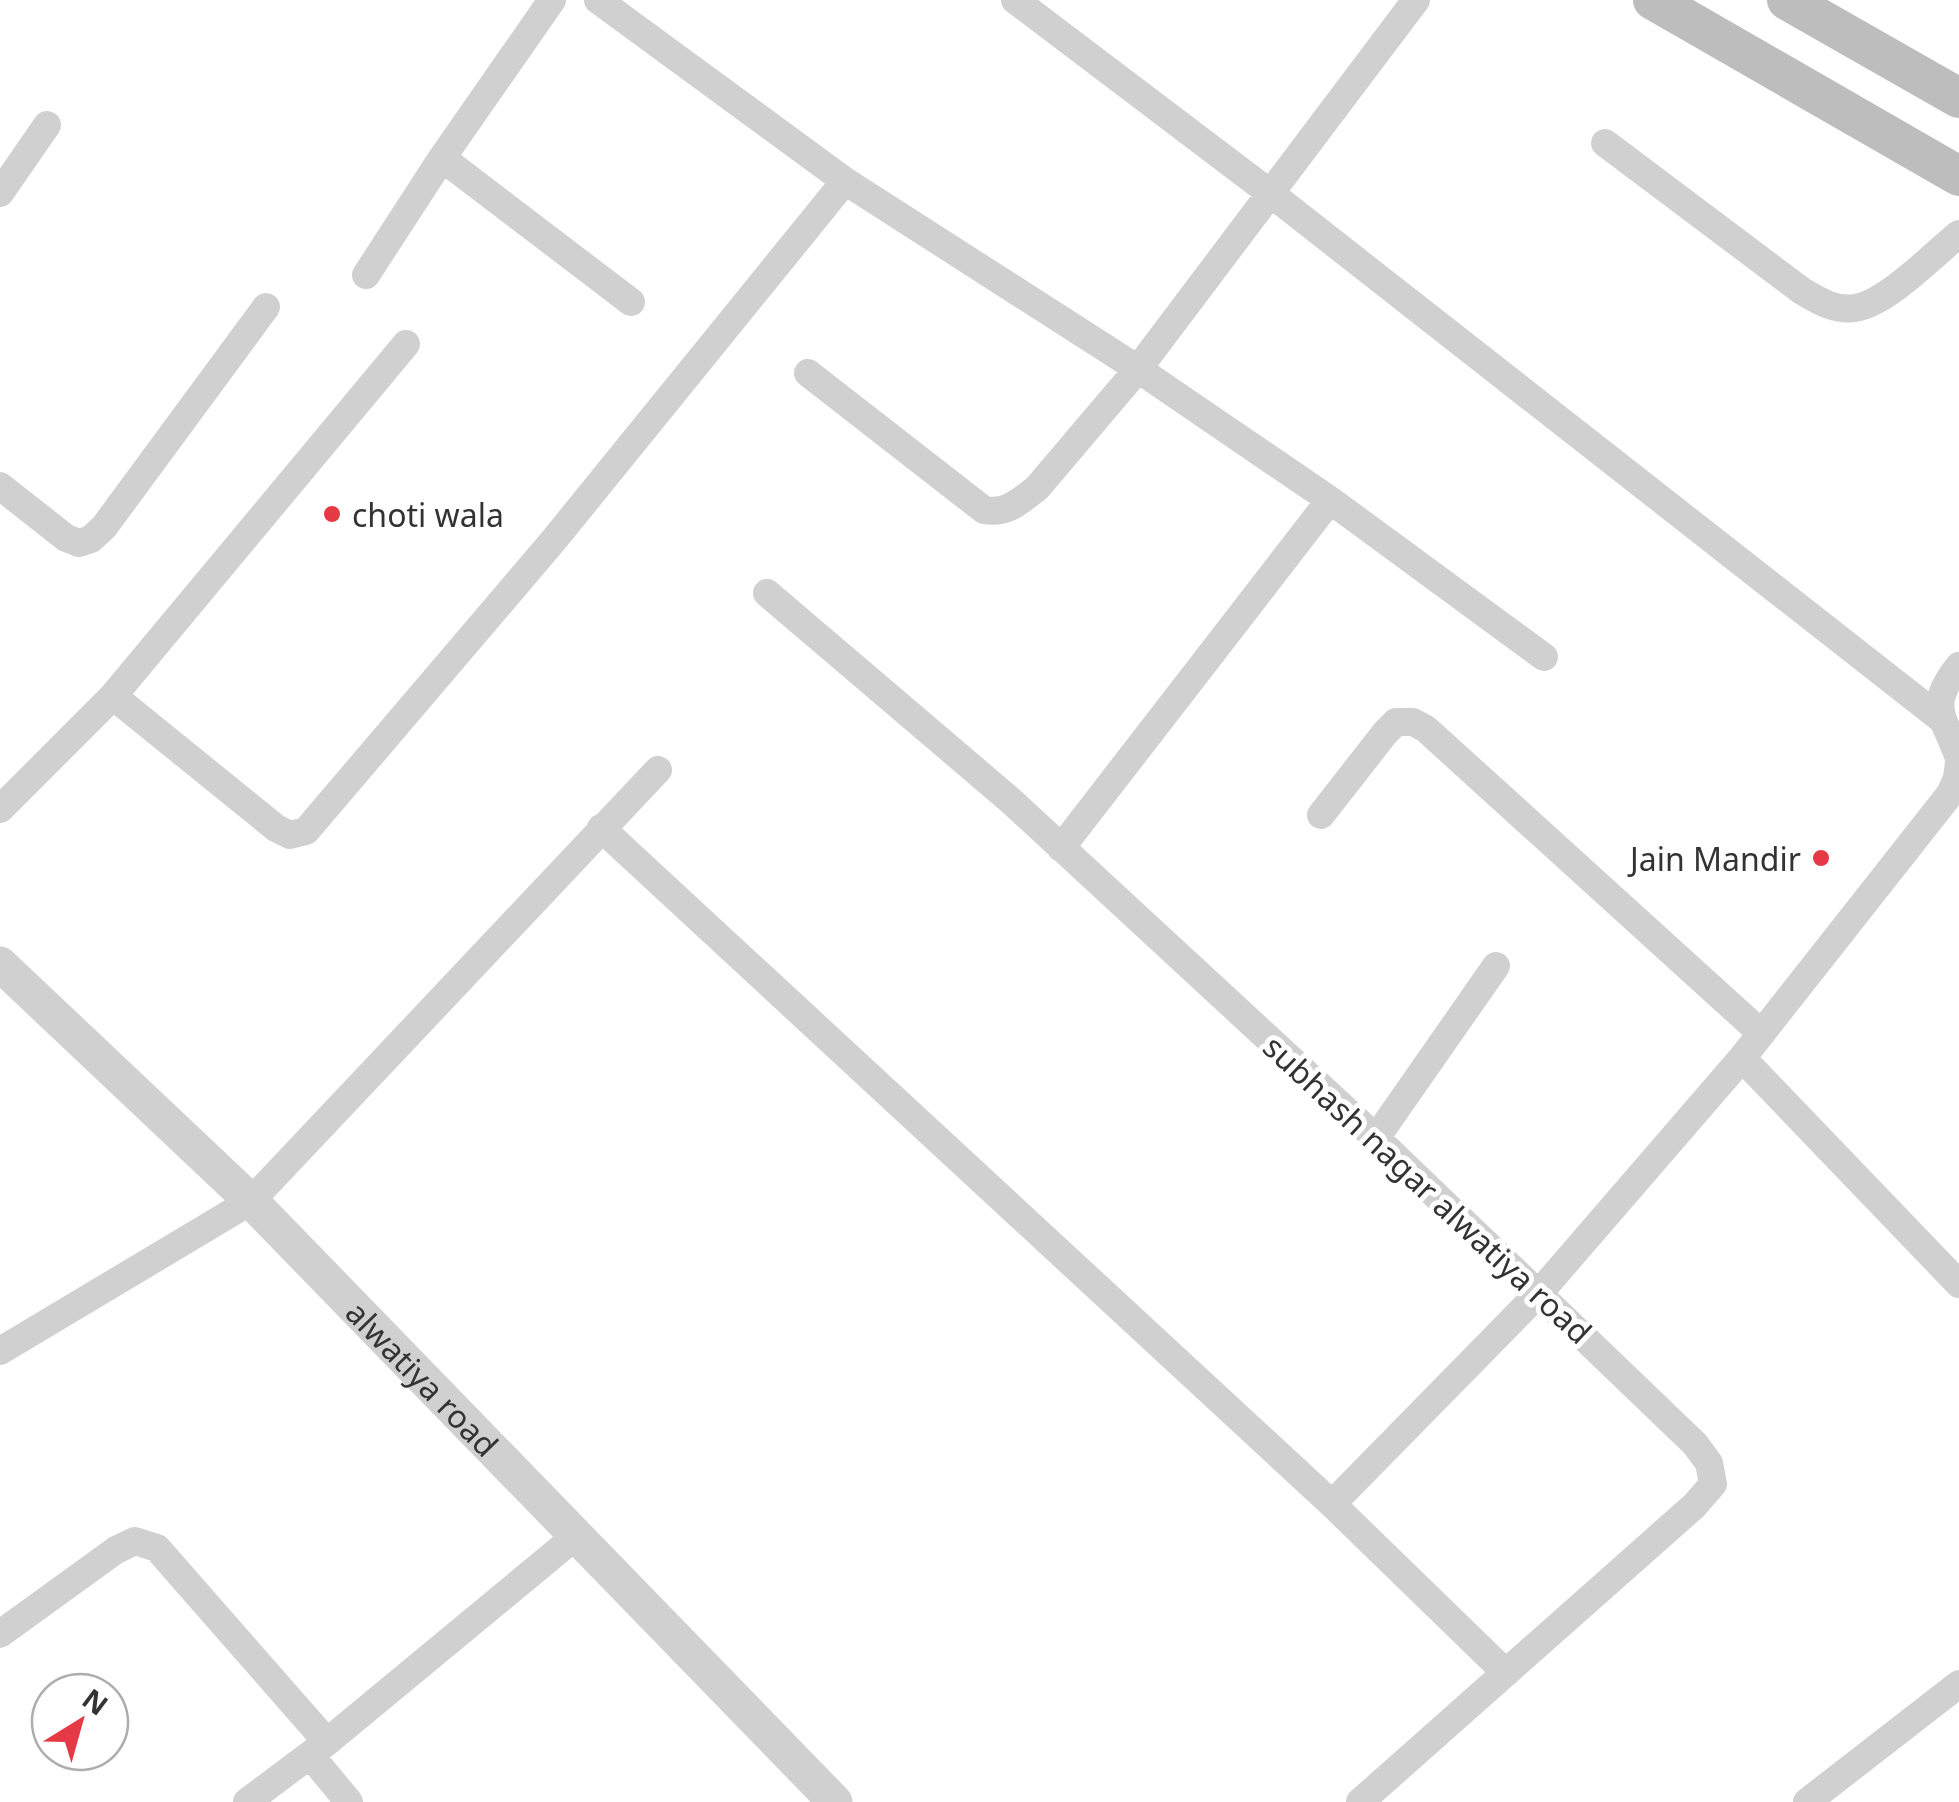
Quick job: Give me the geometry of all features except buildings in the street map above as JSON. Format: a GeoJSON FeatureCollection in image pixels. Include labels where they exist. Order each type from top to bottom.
{"type":"FeatureCollection","features":[{"type":"Feature","properties":{"kind":"main road"},"geometry":{"type":"LineString","coordinates":[[1653,0],[1959,176]]}},
{"type":"Feature","properties":{"kind":"main road"},"geometry":{"type":"LineString","coordinates":[[1788,0],[1835,11],[1959,98]]}},
{"type":"Feature","properties":{"kind":"street"},"geometry":{"type":"LineString","coordinates":[[366,275],[552,0]]}},
{"type":"Feature","properties":{"kind":"street"},"geometry":{"type":"LineString","coordinates":[[598,0],[845,181],[1138,369],[1330,500],[1544,657]]}},
{"type":"Feature","properties":{"kind":"street"},"geometry":{"type":"LineString","coordinates":[[1014,0],[1270,193],[1940,718]]}},
{"type":"Feature","properties":{"kind":"street"},"geometry":{"type":"LineString","coordinates":[[808,373],[984,510],[1000,512],[1036,488],[1138,369],[1416,0]]}},
{"type":"Feature","properties":{"kind":"street"},"geometry":{"type":"LineString","coordinates":[[0,193],[47,125]]}},
{"type":"Feature","properties":{"kind":"street"},"geometry":{"type":"LineString","coordinates":[[1605,143],[1802,292],[1829,306],[1855,308],[1878,299],[1959,234]]}},
{"type":"Feature","properties":{"kind":"street"},"geometry":{"type":"LineString","coordinates":[[442,158],[631,302]]}},
{"type":"Feature","properties":{"kind":"street"},"geometry":{"type":"LineString","coordinates":[[113,696],[276,828],[290,835],[306,832],[553,541],[845,181]]}},
{"type":"Feature","properties":{"kind":"street"},"geometry":{"type":"LineString","coordinates":[[0,486],[66,538],[78,544],[91,539],[266,308]]}},
{"type":"Feature","properties":{"kind":"street"},"geometry":{"type":"LineString","coordinates":[[0,809],[113,696],[406,344]]}},
{"type":"Feature","properties":{"kind":"street"},"geometry":{"type":"LineString","coordinates":[[1061,848],[1330,500]]}},
{"type":"Feature","properties":{"kind":"street","name":"subhash nagar alwatiya road"},"geometry":{"type":"LineString","coordinates":[[767,593],[922,723],[1376,1138],[1540,1292],[1695,1444],[1709,1463],[1713,1484],[1695,1504],[1360,1802]]}},
{"type":"Feature","properties":{"kind":"street"},"geometry":{"type":"LineString","coordinates":[[1332,1504],[1540,1292],[1742,1058],[1950,794],[1958,778],[1959,760],[1940,718],[1941,697],[1946,682],[1959,666]]}},
{"type":"Feature","properties":{"kind":"street"},"geometry":{"type":"LineString","coordinates":[[1320,815],[1396,722],[1413,722],[1426,729],[1761,1033]]}},
{"type":"Feature","properties":{"kind":"street"},"geometry":{"type":"LineString","coordinates":[[0,1351],[251,1202],[658,770]]}},
{"type":"Feature","properties":{"kind":"street"},"geometry":{"type":"LineString","coordinates":[[601,828],[1332,1504],[1506,1673]]}},
{"type":"Feature","properties":{"kind":"street","name":"alwatiya road"},"geometry":{"type":"LineString","coordinates":[[0,964],[251,1202],[835,1802]]}},
{"type":"Feature","properties":{"kind":"street"},"geometry":{"type":"LineString","coordinates":[[1376,1138],[1496,966]]}},
{"type":"Feature","properties":{"kind":"street"},"geometry":{"type":"LineString","coordinates":[[1742,1058],[1959,1284]]}},
{"type":"Feature","properties":{"kind":"street"},"geometry":{"type":"LineString","coordinates":[[247,1802],[318,1749],[576,1536]]}},
{"type":"Feature","properties":{"kind":"street"},"geometry":{"type":"LineString","coordinates":[[0,1634],[116,1550],[135,1542],[157,1548],[318,1749],[349,1802]]}},
{"type":"Feature","properties":{"kind":"street"},"geometry":{"type":"LineString","coordinates":[[1807,1802],[1959,1684]]}},
{"type":"Feature","properties":{"kind":"place","name":"choti wala"},"geometry":{"type":"Point","coordinates":[332,514]}},
{"type":"Feature","properties":{"kind":"place","name":"Jain Mandir"},"geometry":{"type":"Point","coordinates":[1821,858]}}]}
